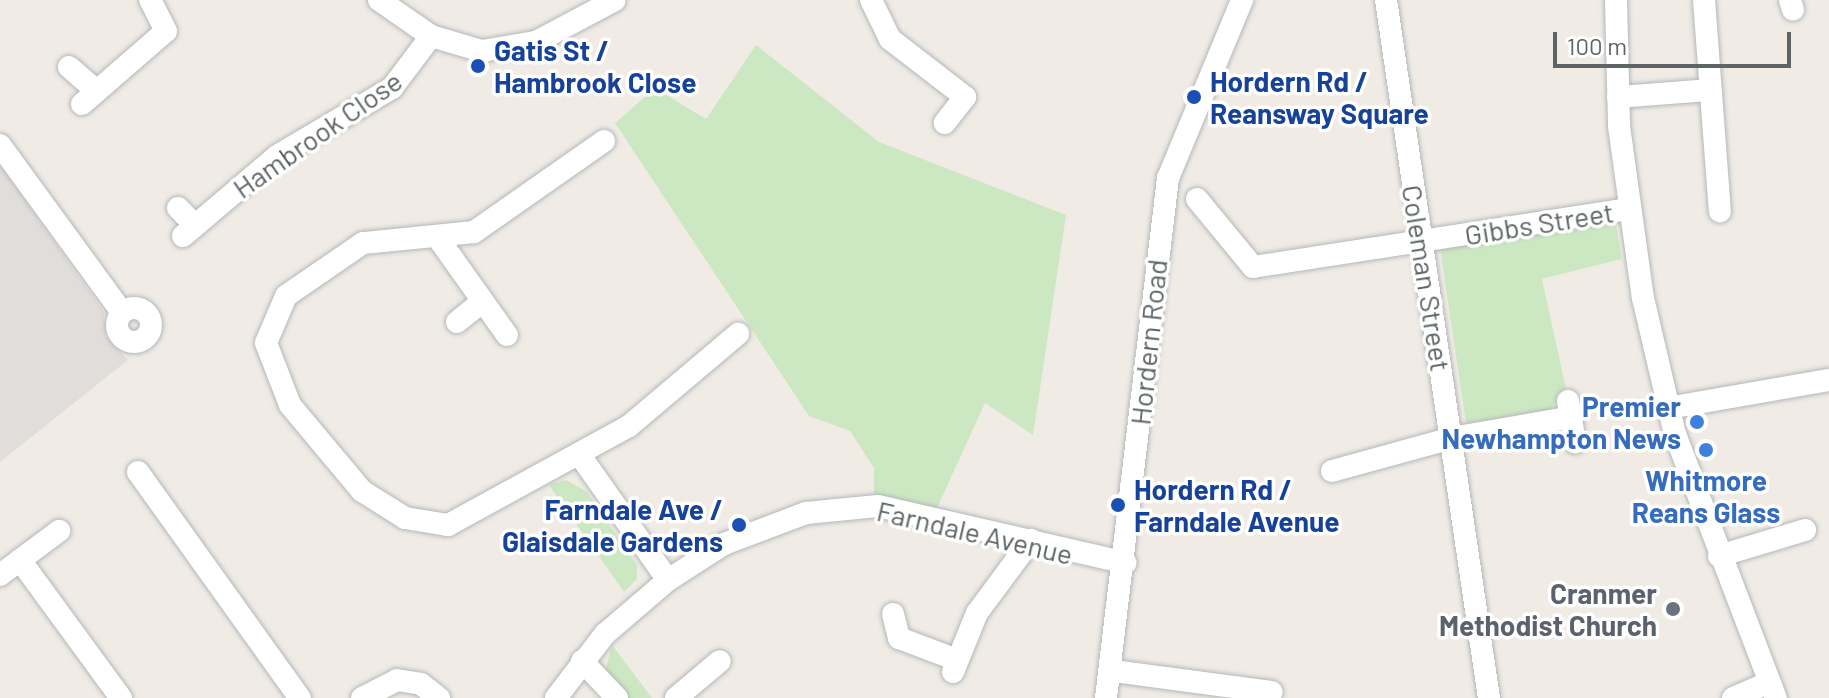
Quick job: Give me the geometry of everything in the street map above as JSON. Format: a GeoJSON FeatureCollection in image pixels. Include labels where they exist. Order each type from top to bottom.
{"type":"FeatureCollection","features":[{"type":"Feature","properties":{"kind":"street"},"geometry":{"type":"LineString","coordinates":[[69,67],[88,97],[166,31],[150,0]]}},
{"type":"Feature","properties":{"kind":"street"},"geometry":{"type":"LineString","coordinates":[[379,0],[431,36],[482,51],[519,49],[615,0]]}},
{"type":"Feature","properties":{"kind":"street"},"geometry":{"type":"LineString","coordinates":[[871,0],[890,39],[965,97],[945,123]]}},
{"type":"Feature","properties":{"kind":"street","name":"Hordern Road"},"geometry":{"type":"LineString","coordinates":[[1106,698],[1114,671],[1168,178],[1242,0]]}},
{"type":"Feature","properties":{"kind":"street","name":"Coleman Street"},"geometry":{"type":"LineString","coordinates":[[1386,0],[1489,698]]}},
{"type":"Feature","properties":{"kind":"street"},"geometry":{"type":"LineString","coordinates":[[1616,0],[1618,97],[1628,209],[1668,408],[1719,556],[1773,690],[1733,698]]}},
{"type":"Feature","properties":{"kind":"street"},"geometry":{"type":"LineString","coordinates":[[1704,0],[1720,211]]}},
{"type":"Feature","properties":{"kind":"street","name":"Hambrook Close"},"geometry":{"type":"LineString","coordinates":[[178,208],[189,231],[277,156],[392,88],[431,36]]}},
{"type":"Feature","properties":{"kind":"street"},"geometry":{"type":"LineString","coordinates":[[1618,97],[1710,90]]}},
{"type":"Feature","properties":{"kind":"street"},"geometry":{"type":"LineString","coordinates":[[604,141],[474,232],[438,238],[363,243],[286,296],[266,343],[290,405],[362,491],[426,524],[462,520],[629,426],[738,334]]}},
{"type":"Feature","properties":{"kind":"street"},"geometry":{"type":"LineString","coordinates":[[0,145],[122,312]]}},
{"type":"Feature","properties":{"kind":"street","name":"Gibbs Street"},"geometry":{"type":"LineString","coordinates":[[1197,199],[1253,267],[1628,209]]}},
{"type":"Feature","properties":{"kind":"street"},"geometry":{"type":"LineString","coordinates":[[438,238],[507,335]]}},
{"type":"Feature","properties":{"kind":"street"},"geometry":{"type":"LineString","coordinates":[[457,322],[482,302]]}},
{"type":"Feature","properties":{"kind":"street"},"geometry":{"type":"LineString","coordinates":[[1668,408],[1829,380]]}},
{"type":"Feature","properties":{"kind":"street"},"geometry":{"type":"LineString","coordinates":[[1332,471],[1570,409],[1575,442]]}},
{"type":"Feature","properties":{"kind":"street"},"geometry":{"type":"LineString","coordinates":[[579,454],[668,580]]}},
{"type":"Feature","properties":{"kind":"street"},"geometry":{"type":"LineString","coordinates":[[150,478],[300,698]]}},
{"type":"Feature","properties":{"kind":"street","name":"Farndale Avenue"},"geometry":{"type":"LineString","coordinates":[[556,698],[582,661],[668,580],[749,532],[840,508],[878,506],[1126,563]]}},
{"type":"Feature","properties":{"kind":"street"},"geometry":{"type":"LineString","coordinates":[[1719,556],[1805,530]]}},
{"type":"Feature","properties":{"kind":"street"},"geometry":{"type":"LineString","coordinates":[[0,575],[59,531]]}},
{"type":"Feature","properties":{"kind":"street"},"geometry":{"type":"LineString","coordinates":[[893,614],[895,635],[955,666],[977,613],[1031,540]]}},
{"type":"Feature","properties":{"kind":"street"},"geometry":{"type":"LineString","coordinates":[[20,560],[121,698]]}},
{"type":"Feature","properties":{"kind":"street"},"geometry":{"type":"LineString","coordinates":[[582,661],[617,698]]}},
{"type":"Feature","properties":{"kind":"street"},"geometry":{"type":"LineString","coordinates":[[676,698],[720,661]]}},
{"type":"Feature","properties":{"kind":"street"},"geometry":{"type":"LineString","coordinates":[[1114,671],[1272,692]]}},
{"type":"Feature","properties":{"kind":"street"},"geometry":{"type":"LineString","coordinates":[[362,698],[409,680],[439,698]]}},
{"type":"Feature","properties":{"kind":"shaded area"},"geometry":{"type":"Polygon","coordinates":[[[0,166],[104,312],[106,337],[128,360],[0,462],[0,166]]]}},
{"type":"Feature","properties":{"kind":"green space"},"geometry":{"type":"Polygon","coordinates":[[[756,45],[879,142],[1066,215],[1033,435],[985,403],[936,510],[874,495],[874,468],[850,431],[809,416],[615,123],[655,88],[706,119],[756,45]]]}},
{"type":"Feature","properties":{"kind":"green space"},"geometry":{"type":"Polygon","coordinates":[[[1616,225],[1622,259],[1542,279],[1566,389],[1548,412],[1466,423],[1440,248],[1616,225]]]}},
{"type":"Feature","properties":{"kind":"green space"},"geometry":{"type":"Polygon","coordinates":[[[566,480],[587,492],[637,565],[637,579],[624,592],[549,485],[566,480]]]}},
{"type":"Feature","properties":{"kind":"green space"},"geometry":{"type":"Polygon","coordinates":[[[612,645],[652,698],[624,698],[604,676],[612,645]]]}},
{"type":"Feature","properties":{"kind":"place","name":"Gatis St / Hambrook Close"},"geometry":{"type":"Point","coordinates":[478,66]}},
{"type":"Feature","properties":{"kind":"place","name":"Hordern Rd / Reansway Square"},"geometry":{"type":"Point","coordinates":[1194,97]}},
{"type":"Feature","properties":{"kind":"place","name":"Premier Newhampton News"},"geometry":{"type":"Point","coordinates":[1697,422]}},
{"type":"Feature","properties":{"kind":"place","name":"Whitmore Reans Glass"},"geometry":{"type":"Point","coordinates":[1706,450]}},
{"type":"Feature","properties":{"kind":"place","name":"Hordern Rd / Farndale Avenue"},"geometry":{"type":"Point","coordinates":[1118,505]}},
{"type":"Feature","properties":{"kind":"place","name":"Farndale Ave / Glaisdale Gardens"},"geometry":{"type":"Point","coordinates":[739,525]}},
{"type":"Feature","properties":{"kind":"place","name":"Cranmer Methodist Church"},"geometry":{"type":"Point","coordinates":[1673,609]}}]}
